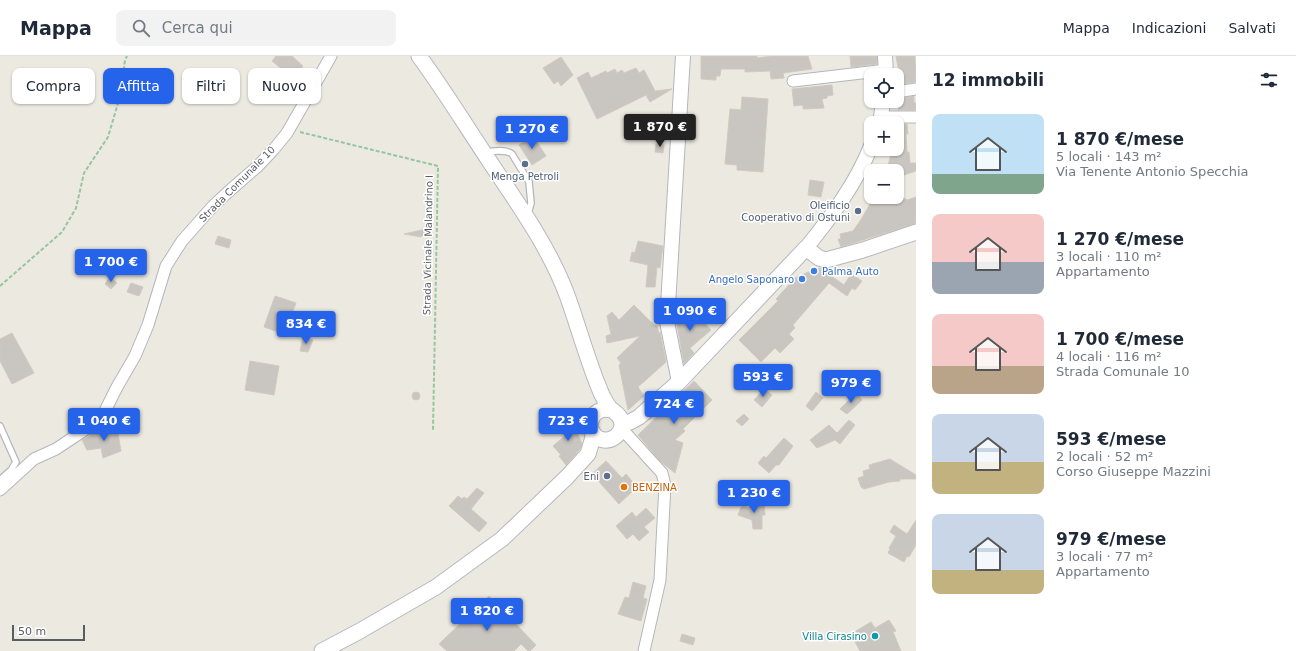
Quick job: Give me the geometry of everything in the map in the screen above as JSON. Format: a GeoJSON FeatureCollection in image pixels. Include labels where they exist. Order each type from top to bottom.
{"type":"FeatureCollection","features":[{"type":"Feature","properties":{"kind":"main road"},"geometry":{"type":"LineString","coordinates":[[419,56],[527,218],[551,257],[567,294],[593,374],[607,405],[618,419],[615,437],[609,440],[604,448],[567,477]]}},
{"type":"Feature","properties":{"kind":"main road"},"geometry":{"type":"LineString","coordinates":[[618,419],[646,411],[679,382],[806,248],[819,258],[826,260],[863,250],[916,232]]}},
{"type":"Feature","properties":{"kind":"main road"},"geometry":{"type":"LineString","coordinates":[[593,374],[596,397],[595,414],[590,423],[591,430],[602,439],[609,440]]}},
{"type":"Feature","properties":{"kind":"main road"},"geometry":{"type":"LineString","coordinates":[[595,414],[604,409],[618,419]]}},
{"type":"Feature","properties":{"kind":"main road"},"geometry":{"type":"LineString","coordinates":[[322,651],[358,632],[442,583],[502,539],[567,477],[588,454],[594,434]]}},
{"type":"Feature","properties":{"kind":"street","name":"Strada Comunale 10"},"geometry":{"type":"LineString","coordinates":[[0,490],[34,459],[56,449],[101,418],[135,356],[148,325],[166,266],[182,242],[213,206],[274,150],[289,129],[331,56]]}},
{"type":"Feature","properties":{"kind":"street"},"geometry":{"type":"LineString","coordinates":[[679,382],[667,322],[683,56]]}},
{"type":"Feature","properties":{"kind":"street"},"geometry":{"type":"LineString","coordinates":[[885,56],[886,68]]}},
{"type":"Feature","properties":{"kind":"street"},"geometry":{"type":"LineString","coordinates":[[793,82],[864,75]]}},
{"type":"Feature","properties":{"kind":"street"},"geometry":{"type":"LineString","coordinates":[[904,91],[916,88]]}},
{"type":"Feature","properties":{"kind":"street"},"geometry":{"type":"LineString","coordinates":[[904,118],[916,117]]}},
{"type":"Feature","properties":{"kind":"street"},"geometry":{"type":"LineString","coordinates":[[806,248],[824,226],[849,189],[867,156]]}},
{"type":"Feature","properties":{"kind":"street"},"geometry":{"type":"LineString","coordinates":[[618,419],[662,473],[665,485],[660,580],[644,651]]}},
{"type":"Feature","properties":{"kind":"lane"},"geometry":{"type":"LineString","coordinates":[[484,153],[497,151],[510,152],[512,154],[529,182],[531,203],[527,218]]}},
{"type":"Feature","properties":{"kind":"lane"},"geometry":{"type":"LineString","coordinates":[[0,426],[16,462],[11,470],[0,480]]}},
{"type":"Feature","properties":{"kind":"path"},"geometry":{"type":"LineString","coordinates":[[0,286],[62,232],[76,208],[84,173],[108,137],[121,93],[125,60],[128,56]]}},
{"type":"Feature","properties":{"kind":"path","name":"Strada Vicinale Malandrino I"},"geometry":{"type":"LineString","coordinates":[[289,129],[438,166],[433,430]]}},
{"type":"Feature","properties":{"kind":"building"},"geometry":{"type":"Polygon","coordinates":[[[276,56],[292,56],[303,66],[301,68],[281,68],[272,61],[276,56]]]}},
{"type":"Feature","properties":{"kind":"building"},"geometry":{"type":"Polygon","coordinates":[[[701,56],[757,56],[757,58],[772,56],[808,56],[812,69],[783,73],[784,78],[771,79],[770,71],[745,72],[745,69],[721,69],[720,76],[716,76],[716,80],[701,79],[701,56]]]}},
{"type":"Feature","properties":{"kind":"building"},"geometry":{"type":"Polygon","coordinates":[[[850,56],[877,56],[877,64],[851,67],[850,56]]]}},
{"type":"Feature","properties":{"kind":"building"},"geometry":{"type":"Polygon","coordinates":[[[896,56],[915,56],[916,82],[904,84],[904,68],[898,68],[896,56]]]}},
{"type":"Feature","properties":{"kind":"building"},"geometry":{"type":"Polygon","coordinates":[[[561,57],[573,75],[561,86],[558,81],[554,84],[543,68],[561,57]]]}},
{"type":"Feature","properties":{"kind":"building"},"geometry":{"type":"Polygon","coordinates":[[[636,68],[639,73],[644,70],[655,91],[672,89],[650,102],[646,95],[597,119],[577,78],[588,72],[591,78],[606,71],[607,73],[615,69],[617,73],[622,70],[624,73],[636,68]]]}},
{"type":"Feature","properties":{"kind":"building"},"geometry":{"type":"Polygon","coordinates":[[[832,85],[833,95],[822,99],[824,108],[803,109],[803,105],[794,106],[792,89],[832,85]]]}},
{"type":"Feature","properties":{"kind":"building"},"geometry":{"type":"Polygon","coordinates":[[[914,96],[916,110],[898,110],[898,108],[904,108],[904,98],[914,96]]]}},
{"type":"Feature","properties":{"kind":"building"},"geometry":{"type":"Polygon","coordinates":[[[742,97],[768,99],[763,172],[737,170],[737,165],[725,164],[730,109],[741,110],[742,97]]]}},
{"type":"Feature","properties":{"kind":"building"},"geometry":{"type":"Polygon","coordinates":[[[904,124],[907,124],[907,152],[909,152],[910,163],[916,163],[916,171],[904,175],[904,164],[888,164],[890,156],[904,156],[904,124]]]}},
{"type":"Feature","properties":{"kind":"building"},"geometry":{"type":"Polygon","coordinates":[[[533,136],[546,156],[532,165],[519,145],[533,136]]]}},
{"type":"Feature","properties":{"kind":"building"},"geometry":{"type":"Polygon","coordinates":[[[656,144],[664,145],[663,153],[655,152],[656,144]]]}},
{"type":"Feature","properties":{"kind":"building"},"geometry":{"type":"Polygon","coordinates":[[[810,180],[824,182],[821,197],[808,195],[810,180]]]}},
{"type":"Feature","properties":{"kind":"building"},"geometry":{"type":"Polygon","coordinates":[[[916,197],[916,223],[841,247],[838,239],[841,239],[840,234],[853,231],[870,204],[904,204],[904,198],[907,200],[916,197]]]}},
{"type":"Feature","properties":{"kind":"building"},"geometry":{"type":"Polygon","coordinates":[[[426,229],[421,237],[404,234],[426,229]]]}},
{"type":"Feature","properties":{"kind":"building"},"geometry":{"type":"Polygon","coordinates":[[[218,236],[231,240],[229,248],[215,244],[218,236]]]}},
{"type":"Feature","properties":{"kind":"building"},"geometry":{"type":"Polygon","coordinates":[[[638,241],[663,246],[660,268],[657,267],[655,287],[646,287],[648,265],[630,261],[632,252],[635,253],[638,241]]]}},
{"type":"Feature","properties":{"kind":"building"},"geometry":{"type":"Polygon","coordinates":[[[831,268],[830,275],[844,285],[851,274],[862,281],[855,290],[852,288],[847,296],[829,283],[793,325],[795,328],[789,334],[794,339],[780,353],[775,348],[761,362],[739,340],[778,301],[776,299],[795,278],[815,269],[831,268]]]}},
{"type":"Feature","properties":{"kind":"building"},"geometry":{"type":"Polygon","coordinates":[[[110,277],[117,283],[111,289],[105,284],[110,277]]]}},
{"type":"Feature","properties":{"kind":"building"},"geometry":{"type":"Polygon","coordinates":[[[131,283],[143,287],[139,296],[127,292],[131,283]]]}},
{"type":"Feature","properties":{"kind":"building"},"geometry":{"type":"Polygon","coordinates":[[[275,296],[296,303],[291,316],[296,318],[290,336],[264,327],[275,296]]]}},
{"type":"Feature","properties":{"kind":"building"},"geometry":{"type":"Polygon","coordinates":[[[634,305],[654,325],[657,326],[659,334],[660,332],[666,362],[638,387],[644,396],[628,410],[619,365],[621,363],[617,358],[640,336],[607,343],[606,336],[611,334],[607,316],[612,312],[619,320],[634,305]]]}},
{"type":"Feature","properties":{"kind":"building"},"geometry":{"type":"Polygon","coordinates":[[[690,307],[711,330],[690,348],[694,353],[684,364],[676,319],[690,307]]]}},
{"type":"Feature","properties":{"kind":"building"},"geometry":{"type":"Polygon","coordinates":[[[12,333],[34,373],[12,384],[0,361],[0,339],[12,333]]]}},
{"type":"Feature","properties":{"kind":"building"},"geometry":{"type":"Polygon","coordinates":[[[303,338],[313,340],[308,352],[300,351],[303,338]]]}},
{"type":"Feature","properties":{"kind":"building"},"geometry":{"type":"Polygon","coordinates":[[[250,361],[279,366],[274,395],[245,390],[250,361]]]}},
{"type":"Feature","properties":{"kind":"building"},"geometry":{"type":"Polygon","coordinates":[[[694,381],[712,400],[683,429],[685,431],[675,440],[683,443],[675,473],[660,461],[638,435],[694,381]]]}},
{"type":"Feature","properties":{"kind":"building"},"geometry":{"type":"Polygon","coordinates":[[[764,389],[772,395],[762,407],[754,400],[764,389]]]}},
{"type":"Feature","properties":{"kind":"building"},"geometry":{"type":"Polygon","coordinates":[[[414,392],[418,392],[420,396],[418,400],[414,400],[412,398],[412,394],[414,392]]]}},
{"type":"Feature","properties":{"kind":"building"},"geometry":{"type":"Polygon","coordinates":[[[816,392],[823,398],[812,411],[806,406],[816,392]]]}},
{"type":"Feature","properties":{"kind":"building"},"geometry":{"type":"Polygon","coordinates":[[[856,393],[862,400],[847,414],[840,409],[856,393]]]}},
{"type":"Feature","properties":{"kind":"building"},"geometry":{"type":"Polygon","coordinates":[[[744,414],[749,419],[742,426],[736,421],[744,414]]]}},
{"type":"Feature","properties":{"kind":"building"},"geometry":{"type":"Polygon","coordinates":[[[568,417],[575,427],[582,444],[580,449],[566,465],[559,456],[561,455],[553,446],[566,435],[559,424],[568,417]]]}},
{"type":"Feature","properties":{"kind":"building"},"geometry":{"type":"Polygon","coordinates":[[[849,420],[855,425],[840,444],[835,440],[817,448],[810,440],[829,425],[837,433],[849,420]]]}},
{"type":"Feature","properties":{"kind":"building"},"geometry":{"type":"Polygon","coordinates":[[[117,428],[121,451],[103,458],[101,448],[87,450],[82,440],[94,432],[117,428]]]}},
{"type":"Feature","properties":{"kind":"building"},"geometry":{"type":"Polygon","coordinates":[[[784,438],[793,446],[779,465],[776,465],[769,473],[758,463],[764,456],[766,458],[784,438]]]}},
{"type":"Feature","properties":{"kind":"building"},"geometry":{"type":"Polygon","coordinates":[[[890,459],[916,475],[916,479],[900,479],[900,481],[889,482],[864,489],[861,487],[858,478],[864,476],[863,471],[870,469],[869,465],[890,459]]]}},
{"type":"Feature","properties":{"kind":"building"},"geometry":{"type":"Polygon","coordinates":[[[606,461],[622,478],[626,474],[637,487],[619,504],[592,474],[606,461]]]}},
{"type":"Feature","properties":{"kind":"building"},"geometry":{"type":"Polygon","coordinates":[[[477,488],[484,493],[471,509],[487,523],[479,532],[449,506],[458,496],[462,499],[464,497],[467,499],[477,488]]]}},
{"type":"Feature","properties":{"kind":"building"},"geometry":{"type":"Polygon","coordinates":[[[764,502],[765,515],[762,515],[762,529],[753,529],[752,520],[738,515],[741,507],[743,506],[750,508],[749,503],[764,502]]]}},
{"type":"Feature","properties":{"kind":"building"},"geometry":{"type":"Polygon","coordinates":[[[646,508],[655,518],[644,527],[649,532],[639,541],[633,534],[627,539],[616,526],[632,512],[636,517],[646,508]]]}},
{"type":"Feature","properties":{"kind":"building"},"geometry":{"type":"Polygon","coordinates":[[[916,520],[916,545],[909,557],[907,556],[904,562],[888,553],[889,548],[896,536],[890,532],[894,525],[907,534],[916,520]]]}},
{"type":"Feature","properties":{"kind":"building"},"geometry":{"type":"Polygon","coordinates":[[[633,582],[646,586],[643,598],[647,599],[641,621],[618,614],[625,597],[629,598],[633,582]]]}},
{"type":"Feature","properties":{"kind":"building"},"geometry":{"type":"Polygon","coordinates":[[[489,596],[536,645],[530,651],[528,651],[521,644],[514,651],[447,651],[439,644],[489,596]]]}},
{"type":"Feature","properties":{"kind":"building","name":"Villa Cirasino"},"geometry":{"type":"Polygon","coordinates":[[[889,620],[896,631],[893,632],[901,651],[860,651],[854,640],[856,631],[871,622],[875,628],[889,620]]]}},
{"type":"Feature","properties":{"kind":"building"},"geometry":{"type":"Polygon","coordinates":[[[682,634],[695,638],[693,645],[680,641],[682,634]]]}},
{"type":"Feature","properties":{"kind":"place","name":"Menga Petroli"},"geometry":{"type":"Point","coordinates":[525,164]}},
{"type":"Feature","properties":{"kind":"place","name":"Oleificio Cooperativo di Ostuni"},"geometry":{"type":"Point","coordinates":[858,211]}},
{"type":"Feature","properties":{"kind":"place","name":"Palma Auto"},"geometry":{"type":"Point","coordinates":[814,271]}},
{"type":"Feature","properties":{"kind":"place","name":"Angelo Saponaro"},"geometry":{"type":"Point","coordinates":[802,279]}},
{"type":"Feature","properties":{"kind":"place","name":"Eni"},"geometry":{"type":"Point","coordinates":[607,476]}},
{"type":"Feature","properties":{"kind":"place","name":"BENZINA"},"geometry":{"type":"Point","coordinates":[624,487]}},
{"type":"Feature","properties":{"kind":"place","name":"Villa Cirasino"},"geometry":{"type":"Point","coordinates":[875,636]}}]}
